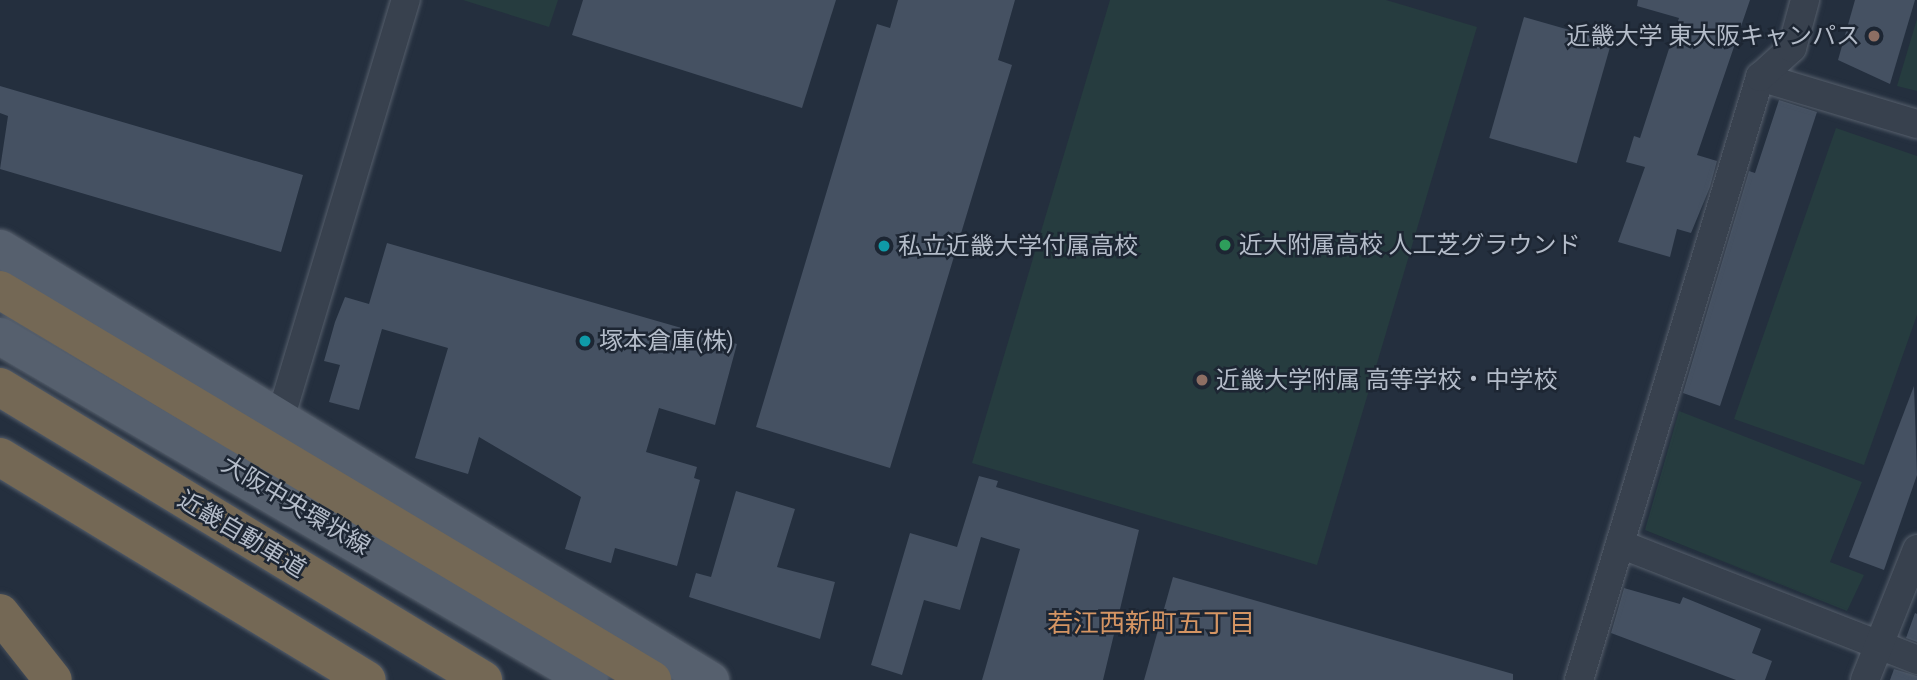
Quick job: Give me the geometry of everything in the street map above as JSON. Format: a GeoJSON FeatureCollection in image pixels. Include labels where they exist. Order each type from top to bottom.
{"type":"FeatureCollection","features":[{"type":"Feature","properties":{"kind":"highway"},"geometry":{"type":"LineString","coordinates":[[0,290],[652,680]]}},
{"type":"Feature","properties":{"kind":"highway","name":"近畿自動車道"},"geometry":{"type":"LineString","coordinates":[[0,387],[483,680]]}},
{"type":"Feature","properties":{"kind":"highway"},"geometry":{"type":"LineString","coordinates":[[0,457],[367,680]]}},
{"type":"Feature","properties":{"kind":"highway"},"geometry":{"type":"LineString","coordinates":[[0,613],[52,680]]}},
{"type":"Feature","properties":{"kind":"main road"},"geometry":{"type":"LineString","coordinates":[[0,248],[710,680]]}},
{"type":"Feature","properties":{"kind":"main road","name":"大阪中央環状線"},"geometry":{"type":"LineString","coordinates":[[0,336],[589,680]]}},
{"type":"Feature","properties":{"kind":"main road"},"geometry":{"type":"LineString","coordinates":[[0,633],[77,680]]}},
{"type":"Feature","properties":{"kind":"street"},"geometry":{"type":"LineString","coordinates":[[280,419],[406,0]]}},
{"type":"Feature","properties":{"kind":"street"},"geometry":{"type":"LineString","coordinates":[[1579,680],[1760,77],[1792,48],[1805,0]]}},
{"type":"Feature","properties":{"kind":"street"},"geometry":{"type":"LineString","coordinates":[[1760,77],[1917,124]]}},
{"type":"Feature","properties":{"kind":"street"},"geometry":{"type":"LineString","coordinates":[[1620,544],[1917,660]]}},
{"type":"Feature","properties":{"kind":"street"},"geometry":{"type":"LineString","coordinates":[[1865,680],[1917,549]]}},
{"type":"Feature","properties":{"kind":"green space"},"geometry":{"type":"Polygon","coordinates":[[[463,0],[558,0],[549,27],[463,0]]]}},
{"type":"Feature","properties":{"kind":"green space","name":"近大附属高校 人工芝グラウンド"},"geometry":{"type":"Polygon","coordinates":[[[1110,0],[1386,0],[1477,27],[1317,565],[972,463],[1110,0]]]}},
{"type":"Feature","properties":{"kind":"green space"},"geometry":{"type":"Polygon","coordinates":[[[1917,19],[1917,91],[1897,86],[1917,19]]]}},
{"type":"Feature","properties":{"kind":"green space"},"geometry":{"type":"Polygon","coordinates":[[[1836,128],[1917,156],[1917,315],[1864,465],[1734,419],[1836,128]]]}},
{"type":"Feature","properties":{"kind":"green space"},"geometry":{"type":"Polygon","coordinates":[[[1679,411],[1862,482],[1830,562],[1864,575],[1847,611],[1645,530],[1679,411]]]}},
{"type":"Feature","properties":{"kind":"building"},"geometry":{"type":"Polygon","coordinates":[[[583,0],[836,0],[802,108],[572,35],[583,0]]]}},
{"type":"Feature","properties":{"kind":"building","name":"私立近畿大学付属高校"},"geometry":{"type":"Polygon","coordinates":[[[898,0],[1015,0],[998,60],[1012,65],[890,468],[756,427],[877,24],[890,28],[898,0]]]}},
{"type":"Feature","properties":{"kind":"building"},"geometry":{"type":"Polygon","coordinates":[[[1638,0],[1750,0],[1697,155],[1717,161],[1710,187],[1691,233],[1677,229],[1670,257],[1618,242],[1645,167],[1626,162],[1634,136],[1640,138],[1679,18],[1637,6],[1638,0]]]}},
{"type":"Feature","properties":{"kind":"building"},"geometry":{"type":"Polygon","coordinates":[[[1855,0],[1915,0],[1890,84],[1838,60],[1855,0]]]}},
{"type":"Feature","properties":{"kind":"building"},"geometry":{"type":"Polygon","coordinates":[[[1524,17],[1611,42],[1577,163],[1489,138],[1524,17]]]}},
{"type":"Feature","properties":{"kind":"building"},"geometry":{"type":"Polygon","coordinates":[[[0,86],[303,175],[281,252],[0,169],[8,116],[0,113],[0,86]]]}},
{"type":"Feature","properties":{"kind":"building"},"geometry":{"type":"Polygon","coordinates":[[[1779,100],[1817,112],[1720,406],[1683,393],[1749,171],[1755,173],[1779,100]]]}},
{"type":"Feature","properties":{"kind":"building"},"geometry":{"type":"Polygon","coordinates":[[[387,243],[737,344],[715,425],[659,408],[646,452],[697,467],[694,478],[700,480],[677,566],[615,548],[611,563],[565,549],[581,497],[479,437],[468,474],[415,458],[448,348],[382,329],[359,410],[329,402],[340,365],[324,361],[335,322],[345,297],[369,304],[387,243]]]}},
{"type":"Feature","properties":{"kind":"building"},"geometry":{"type":"Polygon","coordinates":[[[1914,386],[1917,475],[1884,570],[1849,557],[1914,386]]]}},
{"type":"Feature","properties":{"kind":"building"},"geometry":{"type":"Polygon","coordinates":[[[979,476],[998,481],[996,487],[1139,530],[1103,680],[982,680],[1020,549],[981,537],[960,610],[924,600],[902,675],[871,665],[910,533],[957,547],[979,476]]]}},
{"type":"Feature","properties":{"kind":"building"},"geometry":{"type":"Polygon","coordinates":[[[736,491],[795,509],[777,567],[835,582],[820,639],[689,597],[696,573],[711,577],[736,491]]]}},
{"type":"Feature","properties":{"kind":"building"},"geometry":{"type":"Polygon","coordinates":[[[1173,577],[1513,674],[1513,680],[1144,680],[1173,577]]]}},
{"type":"Feature","properties":{"kind":"building"},"geometry":{"type":"Polygon","coordinates":[[[1624,588],[1680,604],[1683,597],[1761,629],[1752,653],[1772,661],[1765,680],[1736,680],[1611,633],[1624,588]]]}},
{"type":"Feature","properties":{"kind":"building"},"geometry":{"type":"Polygon","coordinates":[[[1915,613],[1917,614],[1917,642],[1906,638],[1915,613]]]}},
{"type":"Feature","properties":{"kind":"building"},"geometry":{"type":"Polygon","coordinates":[[[1894,669],[1917,676],[1917,680],[1890,680],[1894,669]]]}},
{"type":"Feature","properties":{"kind":"place","name":"近畿大学 東大阪キャンパス"},"geometry":{"type":"Point","coordinates":[1874,36]}},
{"type":"Feature","properties":{"kind":"place","name":"近大附属高校 人工芝グラウンド"},"geometry":{"type":"Point","coordinates":[1225,245]}},
{"type":"Feature","properties":{"kind":"place","name":"私立近畿大学付属高校"},"geometry":{"type":"Point","coordinates":[884,246]}},
{"type":"Feature","properties":{"kind":"place","name":"塚本倉庫(株)"},"geometry":{"type":"Point","coordinates":[585,341]}},
{"type":"Feature","properties":{"kind":"place","name":"近畿大学附属 高等学校・中学校"},"geometry":{"type":"Point","coordinates":[1202,380]}},
{"type":"Feature","properties":{"kind":"district","name":"若江西新町五丁目"},"geometry":{"type":"Point","coordinates":[1151,623]}}]}
